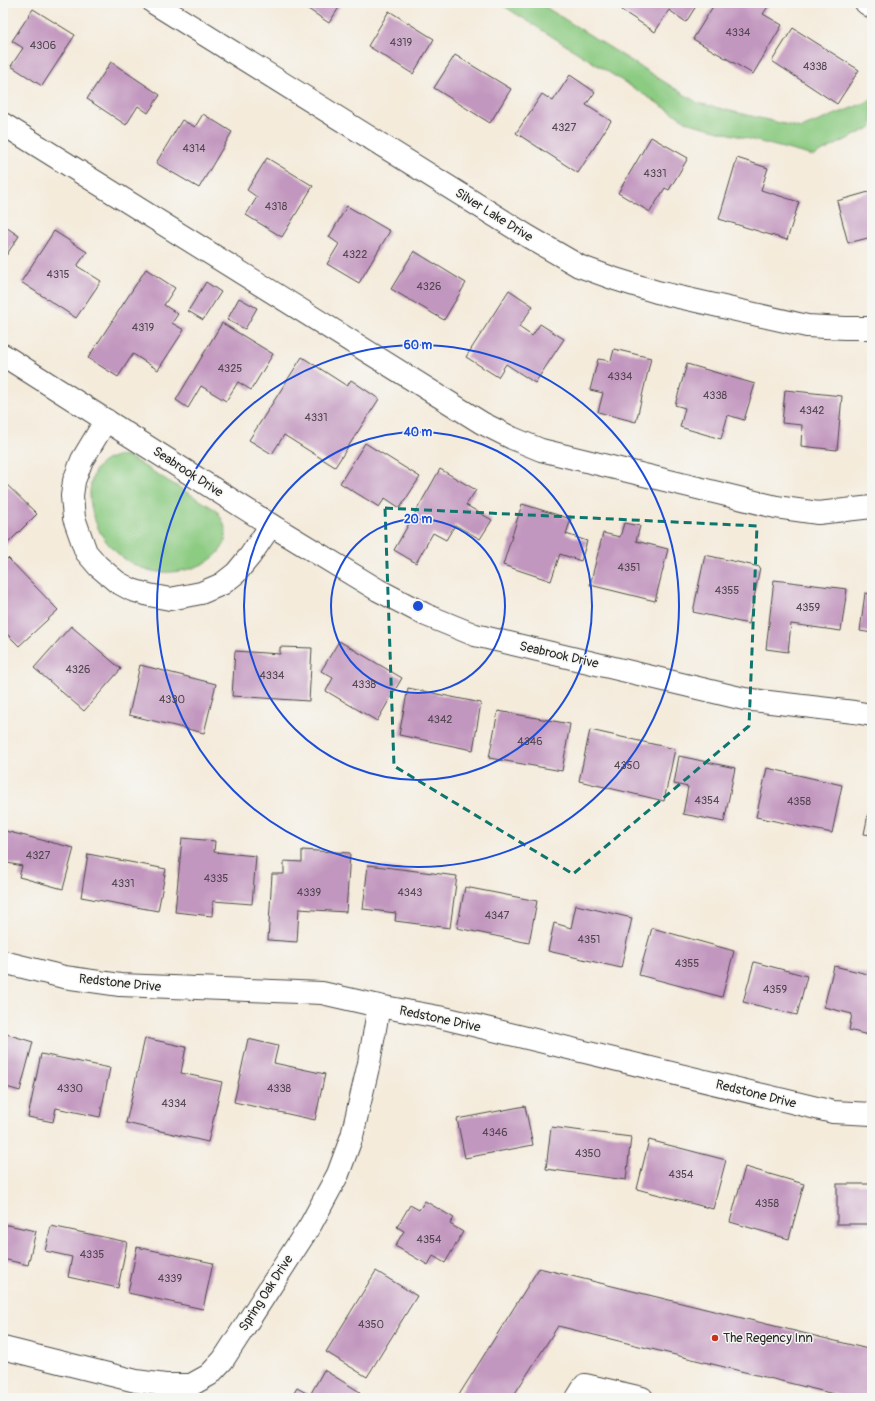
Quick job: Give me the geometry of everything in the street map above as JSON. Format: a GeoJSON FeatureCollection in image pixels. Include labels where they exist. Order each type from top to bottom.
{"type":"FeatureCollection","features":[{"type":"Feature","properties":{"kind":"street","name":"Silver Lake Drive"},"geometry":{"type":"LineString","coordinates":[[154,3],[529,237],[579,266],[615,280],[657,292],[806,326],[872,328]]}},
{"type":"Feature","properties":{"kind":"street"},"geometry":{"type":"LineString","coordinates":[[866,3],[872,7]]}},
{"type":"Feature","properties":{"kind":"street"},"geometry":{"type":"LineString","coordinates":[[3,124],[482,423],[512,438],[541,450],[776,507],[818,513],[872,507]]}},
{"type":"Feature","properties":{"kind":"street","name":"Seabrook Drive"},"geometry":{"type":"LineString","coordinates":[[3,355],[271,525],[378,590],[426,615],[475,635],[744,699],[872,715]]}},
{"type":"Feature","properties":{"kind":"street"},"geometry":{"type":"LineString","coordinates":[[106,420],[82,460],[74,481],[72,496],[74,518],[86,552],[98,566],[117,582],[132,590],[170,599],[201,593],[222,584],[236,573],[250,556],[271,525]]}},
{"type":"Feature","properties":{"kind":"street","name":"Redstone Drive"},"geometry":{"type":"LineString","coordinates":[[3,962],[64,977],[120,985],[322,994],[444,1018],[833,1112],[872,1114]]}},
{"type":"Feature","properties":{"kind":"street","name":"Spring Oak Drive"},"geometry":{"type":"LineString","coordinates":[[3,1348],[136,1381],[165,1385],[190,1385],[209,1375],[223,1360],[232,1347],[311,1224],[338,1174],[352,1136],[369,1063],[379,1006]]}},
{"type":"Feature","properties":{"kind":"street"},"geometry":{"type":"LineString","coordinates":[[577,1398],[585,1385],[642,1398]]}},
{"type":"Feature","properties":{"kind":"highlighted area"},"geometry":{"type":"Polygon","coordinates":[[[385,508],[757,526],[749,726],[573,874],[394,766],[385,508]]]}},
{"type":"Feature","properties":{"kind":"green space"},"geometry":{"type":"Polygon","coordinates":[[[499,3],[539,3],[698,103],[801,128],[872,100],[872,127],[813,156],[689,123],[499,3]]]}},
{"type":"Feature","properties":{"kind":"green space"},"geometry":{"type":"Polygon","coordinates":[[[117,456],[129,457],[216,510],[224,525],[226,538],[221,549],[213,558],[201,565],[187,569],[172,572],[158,572],[132,564],[111,547],[100,532],[92,512],[90,491],[92,478],[97,468],[110,458],[117,456]]]}},
{"type":"Feature","properties":{"kind":"building"},"geometry":{"type":"Polygon","coordinates":[[[3,3],[9,3],[3,12],[3,3]]]}},
{"type":"Feature","properties":{"kind":"building"},"geometry":{"type":"Polygon","coordinates":[[[299,3],[342,3],[329,23],[299,3]]]}},
{"type":"Feature","properties":{"kind":"building"},"geometry":{"type":"Polygon","coordinates":[[[626,3],[698,3],[686,22],[669,10],[655,32],[621,10],[626,3]]]}},
{"type":"Feature","properties":{"kind":"building"},"geometry":{"type":"Polygon","coordinates":[[[715,3],[765,3],[769,5],[763,14],[782,25],[753,74],[693,39],[715,3]]]}},
{"type":"Feature","properties":{"kind":"building"},"geometry":{"type":"Polygon","coordinates":[[[33,9],[75,35],[42,86],[11,66],[23,48],[12,41],[33,9]]]}},
{"type":"Feature","properties":{"kind":"building"},"geometry":{"type":"Polygon","coordinates":[[[389,11],[434,39],[413,74],[368,46],[389,11]]]}},
{"type":"Feature","properties":{"kind":"building"},"geometry":{"type":"Polygon","coordinates":[[[793,28],[859,70],[837,104],[772,61],[793,28]]]}},
{"type":"Feature","properties":{"kind":"building"},"geometry":{"type":"Polygon","coordinates":[[[455,55],[511,89],[490,123],[434,88],[455,55]]]}},
{"type":"Feature","properties":{"kind":"building"},"geometry":{"type":"Polygon","coordinates":[[[111,62],[160,95],[148,113],[138,106],[126,125],[87,99],[111,62]]]}},
{"type":"Feature","properties":{"kind":"building"},"geometry":{"type":"Polygon","coordinates":[[[570,75],[595,92],[586,105],[611,121],[578,173],[516,133],[542,94],[553,101],[570,75]]]}},
{"type":"Feature","properties":{"kind":"building"},"geometry":{"type":"Polygon","coordinates":[[[203,114],[232,132],[199,188],[156,163],[182,120],[195,127],[203,114]]]}},
{"type":"Feature","properties":{"kind":"building"},"geometry":{"type":"Polygon","coordinates":[[[651,137],[688,158],[669,190],[665,188],[650,212],[618,193],[651,137]]]}},
{"type":"Feature","properties":{"kind":"building"},"geometry":{"type":"Polygon","coordinates":[[[267,158],[313,186],[282,237],[246,215],[257,197],[247,190],[267,158]]]}},
{"type":"Feature","properties":{"kind":"building"},"geometry":{"type":"Polygon","coordinates":[[[737,158],[768,168],[761,190],[799,202],[787,240],[719,219],[737,158]]]}},
{"type":"Feature","properties":{"kind":"building"},"geometry":{"type":"Polygon","coordinates":[[[872,191],[872,237],[848,243],[837,201],[872,191]]]}},
{"type":"Feature","properties":{"kind":"building"},"geometry":{"type":"Polygon","coordinates":[[[347,206],[390,231],[359,283],[327,264],[339,244],[329,237],[347,206]]]}},
{"type":"Feature","properties":{"kind":"building"},"geometry":{"type":"Polygon","coordinates":[[[3,225],[19,236],[3,260],[3,225]]]}},
{"type":"Feature","properties":{"kind":"building"},"geometry":{"type":"Polygon","coordinates":[[[54,231],[87,252],[77,266],[101,281],[76,318],[21,282],[54,231]]]}},
{"type":"Feature","properties":{"kind":"building"},"geometry":{"type":"Polygon","coordinates":[[[414,251],[466,283],[444,320],[391,289],[414,251]]]}},
{"type":"Feature","properties":{"kind":"building"},"geometry":{"type":"Polygon","coordinates":[[[146,269],[175,288],[164,305],[178,314],[172,323],[184,330],[158,370],[133,354],[118,377],[88,358],[146,269]]]}},
{"type":"Feature","properties":{"kind":"building"},"geometry":{"type":"Polygon","coordinates":[[[206,282],[221,292],[203,320],[188,311],[206,282]]]}},
{"type":"Feature","properties":{"kind":"building"},"geometry":{"type":"Polygon","coordinates":[[[509,290],[533,306],[519,327],[532,336],[540,324],[564,339],[535,383],[506,364],[498,377],[466,357],[509,290]]]}},
{"type":"Feature","properties":{"kind":"building"},"geometry":{"type":"Polygon","coordinates":[[[239,298],[257,308],[245,329],[227,320],[239,298]]]}},
{"type":"Feature","properties":{"kind":"building"},"geometry":{"type":"Polygon","coordinates":[[[222,323],[273,354],[251,390],[238,382],[226,401],[201,386],[188,408],[176,400],[222,323]]]}},
{"type":"Feature","properties":{"kind":"building"},"geometry":{"type":"Polygon","coordinates":[[[614,349],[651,358],[636,422],[598,412],[603,393],[590,390],[598,359],[611,361],[614,349]]]}},
{"type":"Feature","properties":{"kind":"building"},"geometry":{"type":"Polygon","coordinates":[[[302,357],[347,386],[351,380],[379,399],[335,467],[284,435],[272,454],[249,440],[302,357]]]}},
{"type":"Feature","properties":{"kind":"building"},"geometry":{"type":"Polygon","coordinates":[[[687,364],[755,384],[744,420],[728,415],[721,439],[680,427],[685,408],[675,405],[687,364]]]}},
{"type":"Feature","properties":{"kind":"building"},"geometry":{"type":"Polygon","coordinates":[[[785,390],[842,396],[837,450],[801,446],[802,425],[782,423],[785,390]]]}},
{"type":"Feature","properties":{"kind":"building"},"geometry":{"type":"Polygon","coordinates":[[[365,443],[420,477],[400,508],[385,498],[379,507],[340,483],[365,443]]]}},
{"type":"Feature","properties":{"kind":"building"},"geometry":{"type":"Polygon","coordinates":[[[440,469],[476,490],[466,505],[492,520],[480,539],[455,525],[446,540],[433,533],[416,563],[394,550],[440,469]]]}},
{"type":"Feature","properties":{"kind":"building"},"geometry":{"type":"Polygon","coordinates":[[[3,481],[37,514],[5,546],[3,543],[3,481]]]}},
{"type":"Feature","properties":{"kind":"building"},"geometry":{"type":"Polygon","coordinates":[[[522,504],[571,519],[566,534],[587,541],[581,561],[560,554],[551,581],[503,565],[522,504]]]}},
{"type":"Feature","properties":{"kind":"building"},"geometry":{"type":"Polygon","coordinates":[[[624,523],[640,526],[636,541],[668,549],[655,601],[590,585],[603,533],[620,537],[624,523]]]}},
{"type":"Feature","properties":{"kind":"building"},"geometry":{"type":"Polygon","coordinates":[[[705,555],[760,567],[749,624],[693,612],[705,555]]]}},
{"type":"Feature","properties":{"kind":"building"},"geometry":{"type":"Polygon","coordinates":[[[8,558],[58,610],[19,646],[3,630],[3,563],[8,558]]]}},
{"type":"Feature","properties":{"kind":"building"},"geometry":{"type":"Polygon","coordinates":[[[774,580],[847,589],[841,631],[791,624],[788,652],[766,649],[774,580]]]}},
{"type":"Feature","properties":{"kind":"building"},"geometry":{"type":"Polygon","coordinates":[[[865,593],[872,594],[872,633],[860,631],[865,593]]]}},
{"type":"Feature","properties":{"kind":"building"},"geometry":{"type":"Polygon","coordinates":[[[71,626],[121,669],[84,711],[34,668],[71,626]]]}},
{"type":"Feature","properties":{"kind":"building"},"geometry":{"type":"Polygon","coordinates":[[[339,641],[402,678],[377,721],[326,691],[333,678],[321,671],[339,641]]]}},
{"type":"Feature","properties":{"kind":"building"},"geometry":{"type":"Polygon","coordinates":[[[280,647],[312,648],[309,701],[232,696],[235,651],[280,654],[280,647]]]}},
{"type":"Feature","properties":{"kind":"building"},"geometry":{"type":"Polygon","coordinates":[[[140,665],[216,684],[204,733],[129,715],[140,665]]]}},
{"type":"Feature","properties":{"kind":"building"},"geometry":{"type":"Polygon","coordinates":[[[408,688],[481,703],[473,750],[399,735],[408,688]]]}},
{"type":"Feature","properties":{"kind":"building"},"geometry":{"type":"Polygon","coordinates":[[[498,711],[570,724],[562,771],[489,758],[498,711]]]}},
{"type":"Feature","properties":{"kind":"building"},"geometry":{"type":"Polygon","coordinates":[[[590,730],[675,749],[664,801],[579,781],[590,730]]]}},
{"type":"Feature","properties":{"kind":"building"},"geometry":{"type":"Polygon","coordinates":[[[679,756],[735,768],[724,822],[683,814],[688,787],[674,784],[679,756]]]}},
{"type":"Feature","properties":{"kind":"building"},"geometry":{"type":"Polygon","coordinates":[[[767,768],[842,785],[832,833],[756,817],[767,768]]]}},
{"type":"Feature","properties":{"kind":"building"},"geometry":{"type":"Polygon","coordinates":[[[871,800],[872,801],[872,835],[864,834],[871,800]]]}},
{"type":"Feature","properties":{"kind":"building"},"geometry":{"type":"Polygon","coordinates":[[[5,831],[74,848],[63,889],[19,877],[22,866],[3,862],[3,837],[5,831]]]}},
{"type":"Feature","properties":{"kind":"building"},"geometry":{"type":"Polygon","coordinates":[[[182,838],[215,841],[214,852],[256,856],[252,904],[213,901],[212,916],[175,912],[182,838]]]}},
{"type":"Feature","properties":{"kind":"building"},"geometry":{"type":"Polygon","coordinates":[[[302,850],[350,853],[346,912],[299,909],[297,942],[268,940],[272,874],[284,874],[284,861],[302,862],[302,850]]]}},
{"type":"Feature","properties":{"kind":"building"},"geometry":{"type":"Polygon","coordinates":[[[88,854],[166,869],[158,911],[81,897],[88,854]]]}},
{"type":"Feature","properties":{"kind":"building"},"geometry":{"type":"Polygon","coordinates":[[[368,865],[457,876],[450,928],[395,921],[396,913],[363,909],[368,865]]]}},
{"type":"Feature","properties":{"kind":"building"},"geometry":{"type":"Polygon","coordinates":[[[465,887],[537,901],[529,943],[457,928],[465,887]]]}},
{"type":"Feature","properties":{"kind":"building"},"geometry":{"type":"Polygon","coordinates":[[[576,905],[632,918],[621,968],[548,951],[554,923],[571,928],[576,905]]]}},
{"type":"Feature","properties":{"kind":"building"},"geometry":{"type":"Polygon","coordinates":[[[652,928],[734,951],[722,997],[639,975],[652,928]]]}},
{"type":"Feature","properties":{"kind":"building"},"geometry":{"type":"Polygon","coordinates":[[[754,962],[807,976],[797,1015],[743,1002],[754,962]]]}},
{"type":"Feature","properties":{"kind":"building"},"geometry":{"type":"Polygon","coordinates":[[[834,966],[872,975],[872,1036],[849,1030],[852,1014],[824,1007],[834,966]]]}},
{"type":"Feature","properties":{"kind":"building"},"geometry":{"type":"Polygon","coordinates":[[[3,1033],[33,1042],[20,1091],[3,1086],[3,1033]]]}},
{"type":"Feature","properties":{"kind":"building"},"geometry":{"type":"Polygon","coordinates":[[[145,1038],[186,1047],[181,1073],[222,1082],[208,1142],[126,1123],[145,1038]]]}},
{"type":"Feature","properties":{"kind":"building"},"geometry":{"type":"Polygon","coordinates":[[[248,1039],[278,1046],[274,1063],[325,1074],[315,1120],[234,1102],[248,1039]]]}},
{"type":"Feature","properties":{"kind":"building"},"geometry":{"type":"Polygon","coordinates":[[[41,1054],[110,1068],[100,1117],[56,1108],[53,1122],[28,1117],[41,1054]]]}},
{"type":"Feature","properties":{"kind":"building"},"geometry":{"type":"Polygon","coordinates":[[[525,1106],[533,1145],[465,1158],[457,1119],[525,1106]]]}},
{"type":"Feature","properties":{"kind":"building"},"geometry":{"type":"Polygon","coordinates":[[[551,1127],[631,1137],[626,1180],[546,1169],[551,1127]]]}},
{"type":"Feature","properties":{"kind":"building"},"geometry":{"type":"Polygon","coordinates":[[[649,1140],[726,1160],[713,1209],[637,1189],[649,1140]]]}},
{"type":"Feature","properties":{"kind":"building"},"geometry":{"type":"Polygon","coordinates":[[[745,1167],[804,1184],[789,1239],[730,1222],[745,1167]]]}},
{"type":"Feature","properties":{"kind":"building"},"geometry":{"type":"Polygon","coordinates":[[[837,1184],[872,1184],[872,1224],[837,1224],[837,1184]]]}},
{"type":"Feature","properties":{"kind":"building"},"geometry":{"type":"Polygon","coordinates":[[[425,1201],[454,1218],[450,1224],[463,1232],[445,1263],[433,1256],[428,1265],[395,1246],[404,1231],[397,1227],[410,1205],[419,1210],[425,1201]]]}},
{"type":"Feature","properties":{"kind":"building"},"geometry":{"type":"Polygon","coordinates":[[[3,1224],[36,1231],[28,1265],[3,1259],[3,1224]]]}},
{"type":"Feature","properties":{"kind":"building"},"geometry":{"type":"Polygon","coordinates":[[[51,1226],[127,1242],[118,1288],[68,1277],[72,1257],[45,1251],[51,1226]]]}},
{"type":"Feature","properties":{"kind":"building"},"geometry":{"type":"Polygon","coordinates":[[[137,1247],[213,1263],[203,1309],[128,1293],[137,1247]]]}},
{"type":"Feature","properties":{"kind":"building","name":"The Regency Inn"},"geometry":{"type":"Polygon","coordinates":[[[539,1268],[872,1350],[872,1398],[850,1398],[558,1326],[512,1398],[457,1398],[539,1268]]]}},
{"type":"Feature","properties":{"kind":"building"},"geometry":{"type":"Polygon","coordinates":[[[376,1271],[417,1296],[367,1377],[326,1352],[376,1271]]]}},
{"type":"Feature","properties":{"kind":"building"},"geometry":{"type":"Polygon","coordinates":[[[324,1370],[360,1392],[357,1398],[291,1398],[297,1388],[310,1395],[324,1370]]]}},
{"type":"Feature","properties":{"kind":"place","name":"The Regency Inn"},"geometry":{"type":"Point","coordinates":[715,1338]}}]}
